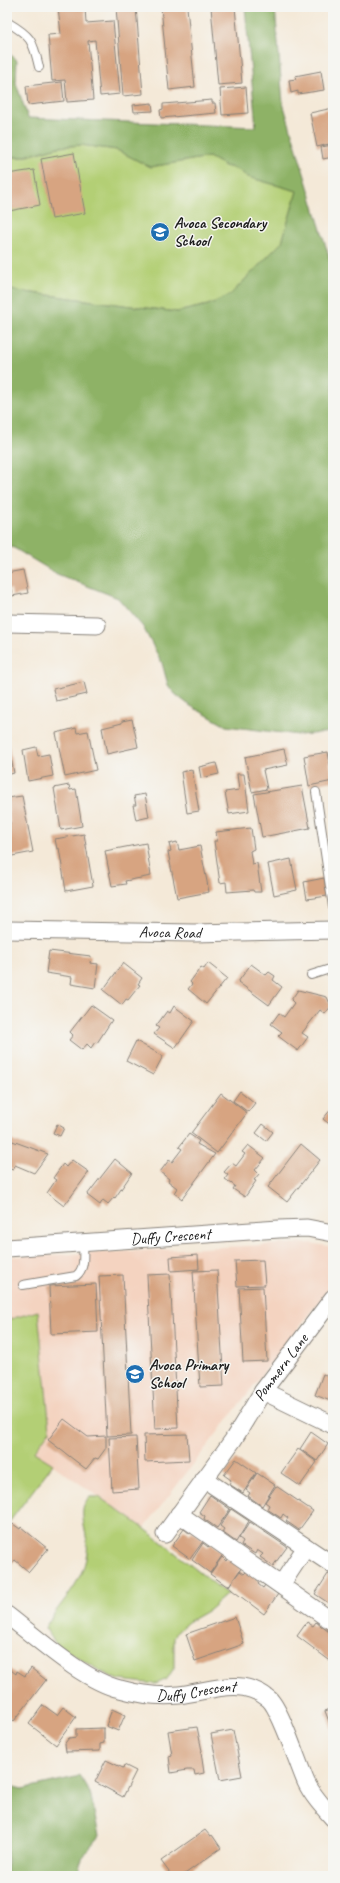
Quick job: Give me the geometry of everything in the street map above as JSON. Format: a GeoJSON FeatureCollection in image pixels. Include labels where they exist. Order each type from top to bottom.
{"type":"FeatureCollection","features":[{"type":"Feature","properties":{"kind":"street"},"geometry":{"type":"LineString","coordinates":[[7,623],[97,625]]}},
{"type":"Feature","properties":{"kind":"street","name":"Avoca Road"},"geometry":{"type":"LineString","coordinates":[[7,930],[194,933],[333,930]]}},
{"type":"Feature","properties":{"kind":"street","name":"Duffy Crescent"},"geometry":{"type":"LineString","coordinates":[[7,1248],[279,1229],[307,1228],[333,1233]]}},
{"type":"Feature","properties":{"kind":"street","name":"Pommern Lane"},"geometry":{"type":"LineString","coordinates":[[165,1534],[232,1440],[263,1391],[333,1298]]}},
{"type":"Feature","properties":{"kind":"street"},"geometry":{"type":"LineString","coordinates":[[263,1391],[333,1424]]}},
{"type":"Feature","properties":{"kind":"street"},"geometry":{"type":"LineString","coordinates":[[204,1479],[333,1565]]}},
{"type":"Feature","properties":{"kind":"street"},"geometry":{"type":"LineString","coordinates":[[180,1514],[333,1622]]}},
{"type":"Feature","properties":{"kind":"street"},"geometry":{"type":"LineString","coordinates":[[281,1585],[306,1547]]}},
{"type":"Feature","properties":{"kind":"street","name":"Duffy Crescent"},"geometry":{"type":"LineString","coordinates":[[7,1615],[82,1672],[100,1682],[118,1689],[145,1694],[178,1695],[226,1685],[240,1685],[265,1696],[271,1700],[280,1718],[309,1788],[333,1818]]}},
{"type":"Feature","properties":{"kind":"lane"},"geometry":{"type":"LineString","coordinates":[[7,22],[29,36],[34,47],[39,67]]}},
{"type":"Feature","properties":{"kind":"lane"},"geometry":{"type":"LineString","coordinates":[[316,792],[333,907]]}},
{"type":"Feature","properties":{"kind":"lane"},"geometry":{"type":"LineString","coordinates":[[311,974],[333,968]]}},
{"type":"Feature","properties":{"kind":"lane"},"geometry":{"type":"LineString","coordinates":[[23,1285],[76,1276],[80,1273],[83,1263],[82,1242]]}},
{"type":"Feature","properties":{"kind":"shaded area","name":"Avoca Primary School"},"geometry":{"type":"Polygon","coordinates":[[[310,1243],[333,1247],[333,1283],[144,1528],[53,1465],[34,1489],[7,1510],[7,1257],[310,1243]]]}},
{"type":"Feature","properties":{"kind":"green space"},"geometry":{"type":"Polygon","coordinates":[[[245,7],[275,7],[283,103],[333,270],[333,732],[299,735],[226,726],[189,705],[175,694],[168,685],[162,663],[143,627],[118,598],[57,574],[14,548],[7,546],[7,286],[10,290],[177,312],[208,305],[230,295],[282,242],[297,191],[248,177],[237,169],[225,166],[209,157],[150,167],[117,150],[81,145],[58,147],[22,157],[10,157],[7,155],[7,52],[17,60],[16,83],[28,118],[256,127],[245,7]]]}},
{"type":"Feature","properties":{"kind":"green space"},"geometry":{"type":"Polygon","coordinates":[[[81,145],[117,150],[150,167],[209,157],[225,166],[237,169],[248,177],[297,191],[282,242],[230,295],[208,305],[177,312],[10,290],[7,286],[7,155],[12,157],[25,157],[59,147],[81,145]]]}},
{"type":"Feature","properties":{"kind":"green space"},"geometry":{"type":"Polygon","coordinates":[[[38,1311],[50,1430],[34,1452],[53,1464],[7,1525],[7,1320],[38,1311]]]}},
{"type":"Feature","properties":{"kind":"green space"},"geometry":{"type":"Polygon","coordinates":[[[90,1497],[99,1497],[144,1528],[227,1594],[209,1610],[188,1622],[177,1632],[174,1638],[174,1668],[167,1679],[156,1684],[119,1680],[102,1672],[57,1645],[45,1628],[70,1593],[84,1565],[87,1546],[83,1508],[85,1502],[90,1497]]]}},
{"type":"Feature","properties":{"kind":"green space"},"geometry":{"type":"Polygon","coordinates":[[[80,1776],[90,1793],[99,1836],[82,1859],[78,1870],[78,1876],[7,1876],[7,1785],[22,1789],[80,1776]]]}},
{"type":"Feature","properties":{"kind":"building"},"geometry":{"type":"Polygon","coordinates":[[[58,7],[85,7],[86,23],[113,21],[120,94],[100,96],[95,40],[88,41],[93,100],[67,102],[65,80],[52,81],[48,35],[61,34],[58,7]]]}},
{"type":"Feature","properties":{"kind":"building"},"geometry":{"type":"Polygon","coordinates":[[[116,7],[136,7],[143,94],[123,96],[116,7]]]}},
{"type":"Feature","properties":{"kind":"building"},"geometry":{"type":"Polygon","coordinates":[[[161,7],[187,7],[195,87],[169,90],[161,7]]]}},
{"type":"Feature","properties":{"kind":"building"},"geometry":{"type":"Polygon","coordinates":[[[211,7],[235,7],[242,83],[218,85],[211,7]]]}},
{"type":"Feature","properties":{"kind":"building"},"geometry":{"type":"Polygon","coordinates":[[[321,71],[324,90],[298,94],[298,91],[291,93],[289,80],[296,79],[295,76],[321,71]]]}},
{"type":"Feature","properties":{"kind":"building"},"geometry":{"type":"Polygon","coordinates":[[[62,82],[64,101],[28,105],[26,86],[62,82]]]}},
{"type":"Feature","properties":{"kind":"building"},"geometry":{"type":"Polygon","coordinates":[[[246,87],[248,113],[222,115],[220,89],[246,87]]]}},
{"type":"Feature","properties":{"kind":"building"},"geometry":{"type":"Polygon","coordinates":[[[212,100],[212,103],[215,103],[216,113],[161,118],[160,110],[163,109],[163,104],[212,100]]]}},
{"type":"Feature","properties":{"kind":"building"},"geometry":{"type":"Polygon","coordinates":[[[152,103],[153,111],[134,112],[133,105],[152,103]]]}},
{"type":"Feature","properties":{"kind":"building"},"geometry":{"type":"Polygon","coordinates":[[[333,108],[333,143],[317,147],[310,113],[333,108]]]}},
{"type":"Feature","properties":{"kind":"building"},"geometry":{"type":"Polygon","coordinates":[[[333,145],[333,157],[323,159],[321,147],[333,145]]]}},
{"type":"Feature","properties":{"kind":"building"},"geometry":{"type":"Polygon","coordinates":[[[74,153],[85,213],[52,219],[41,159],[74,153]]]}},
{"type":"Feature","properties":{"kind":"building"},"geometry":{"type":"Polygon","coordinates":[[[34,170],[40,205],[9,211],[7,174],[34,170]]]}},
{"type":"Feature","properties":{"kind":"building"},"geometry":{"type":"Polygon","coordinates":[[[23,570],[28,593],[12,596],[11,589],[7,590],[7,573],[23,570]]]}},
{"type":"Feature","properties":{"kind":"building"},"geometry":{"type":"Polygon","coordinates":[[[84,682],[87,694],[56,701],[53,689],[84,682]]]}},
{"type":"Feature","properties":{"kind":"building"},"geometry":{"type":"Polygon","coordinates":[[[132,719],[138,747],[107,754],[102,728],[132,719]]]}},
{"type":"Feature","properties":{"kind":"building"},"geometry":{"type":"Polygon","coordinates":[[[76,728],[77,733],[88,731],[96,770],[65,777],[56,733],[76,728]]]}},
{"type":"Feature","properties":{"kind":"building"},"geometry":{"type":"Polygon","coordinates":[[[7,738],[14,773],[7,775],[7,738]]]}},
{"type":"Feature","properties":{"kind":"building"},"geometry":{"type":"Polygon","coordinates":[[[36,747],[38,756],[49,754],[53,776],[28,781],[23,750],[36,747]]]}},
{"type":"Feature","properties":{"kind":"building"},"geometry":{"type":"Polygon","coordinates":[[[284,749],[288,765],[263,770],[267,789],[252,792],[245,757],[284,749]]]}},
{"type":"Feature","properties":{"kind":"building"},"geometry":{"type":"Polygon","coordinates":[[[328,752],[333,781],[309,786],[304,756],[328,752]]]}},
{"type":"Feature","properties":{"kind":"building"},"geometry":{"type":"Polygon","coordinates":[[[216,763],[219,774],[201,778],[199,767],[216,763]]]}},
{"type":"Feature","properties":{"kind":"building"},"geometry":{"type":"Polygon","coordinates":[[[192,770],[199,811],[187,813],[181,772],[192,770]]]}},
{"type":"Feature","properties":{"kind":"building"},"geometry":{"type":"Polygon","coordinates":[[[237,774],[244,774],[249,811],[229,814],[225,792],[239,790],[237,774]]]}},
{"type":"Feature","properties":{"kind":"building"},"geometry":{"type":"Polygon","coordinates":[[[69,785],[70,790],[76,789],[82,826],[61,830],[54,788],[69,785]]]}},
{"type":"Feature","properties":{"kind":"building"},"geometry":{"type":"Polygon","coordinates":[[[302,786],[310,828],[262,837],[254,794],[302,786]]]}},
{"type":"Feature","properties":{"kind":"building"},"geometry":{"type":"Polygon","coordinates":[[[145,794],[149,817],[136,820],[133,805],[136,805],[134,796],[145,794]]]}},
{"type":"Feature","properties":{"kind":"building"},"geometry":{"type":"Polygon","coordinates":[[[22,796],[33,852],[7,857],[7,825],[10,824],[7,798],[22,796]]]}},
{"type":"Feature","properties":{"kind":"building"},"geometry":{"type":"Polygon","coordinates":[[[251,828],[254,849],[250,851],[252,864],[257,863],[261,892],[254,892],[253,890],[227,892],[226,882],[220,883],[214,841],[217,841],[216,832],[251,828]]]}},
{"type":"Feature","properties":{"kind":"building"},"geometry":{"type":"Polygon","coordinates":[[[84,834],[93,886],[66,891],[59,848],[57,849],[55,839],[84,834]]]}},
{"type":"Feature","properties":{"kind":"building"},"geometry":{"type":"Polygon","coordinates":[[[177,842],[179,850],[200,846],[209,892],[177,898],[168,852],[171,851],[169,844],[177,842]]]}},
{"type":"Feature","properties":{"kind":"building"},"geometry":{"type":"Polygon","coordinates":[[[146,843],[151,876],[125,881],[126,884],[112,886],[105,851],[146,843]]]}},
{"type":"Feature","properties":{"kind":"building"},"geometry":{"type":"Polygon","coordinates":[[[291,859],[297,890],[274,895],[268,864],[291,859]]]}},
{"type":"Feature","properties":{"kind":"building"},"geometry":{"type":"Polygon","coordinates":[[[324,878],[327,896],[307,899],[304,882],[324,878]]]}},
{"type":"Feature","properties":{"kind":"building"},"geometry":{"type":"Polygon","coordinates":[[[49,951],[91,956],[90,963],[98,964],[95,988],[71,984],[72,977],[46,973],[49,951]]]}},
{"type":"Feature","properties":{"kind":"building"},"geometry":{"type":"Polygon","coordinates":[[[123,963],[142,978],[138,984],[140,985],[122,1005],[103,990],[123,963]]]}},
{"type":"Feature","properties":{"kind":"building"},"geometry":{"type":"Polygon","coordinates":[[[208,963],[227,978],[206,1004],[188,989],[192,984],[190,982],[201,967],[204,969],[208,963]]]}},
{"type":"Feature","properties":{"kind":"building"},"geometry":{"type":"Polygon","coordinates":[[[251,964],[266,975],[269,972],[275,976],[273,980],[282,987],[269,1005],[238,982],[251,964]]]}},
{"type":"Feature","properties":{"kind":"building"},"geometry":{"type":"Polygon","coordinates":[[[298,990],[327,997],[331,1006],[325,1014],[320,1010],[302,1033],[308,1037],[298,1051],[278,1036],[282,1032],[271,1024],[279,1013],[284,1017],[294,1003],[291,1000],[298,990]]]}},
{"type":"Feature","properties":{"kind":"building"},"geometry":{"type":"Polygon","coordinates":[[[91,1005],[112,1020],[97,1043],[95,1042],[91,1048],[87,1044],[82,1050],[69,1040],[73,1035],[70,1032],[91,1005]]]}},
{"type":"Feature","properties":{"kind":"building"},"geometry":{"type":"Polygon","coordinates":[[[174,1006],[194,1021],[175,1048],[154,1034],[159,1028],[156,1026],[167,1011],[170,1013],[174,1006]]]}},
{"type":"Feature","properties":{"kind":"building"},"geometry":{"type":"Polygon","coordinates":[[[136,1041],[163,1056],[153,1075],[126,1061],[136,1041]]]}},
{"type":"Feature","properties":{"kind":"building"},"geometry":{"type":"Polygon","coordinates":[[[240,1091],[255,1103],[248,1112],[233,1101],[240,1091]]]}},
{"type":"Feature","properties":{"kind":"building"},"geometry":{"type":"Polygon","coordinates":[[[221,1093],[247,1113],[217,1153],[191,1133],[221,1093]]]}},
{"type":"Feature","properties":{"kind":"building"},"geometry":{"type":"Polygon","coordinates":[[[332,1108],[333,1109],[333,1127],[323,1119],[332,1108]]]}},
{"type":"Feature","properties":{"kind":"building"},"geometry":{"type":"Polygon","coordinates":[[[57,1124],[64,1128],[60,1136],[53,1133],[57,1124]]]}},
{"type":"Feature","properties":{"kind":"building"},"geometry":{"type":"Polygon","coordinates":[[[263,1124],[273,1132],[266,1141],[256,1133],[263,1124]]]}},
{"type":"Feature","properties":{"kind":"building"},"geometry":{"type":"Polygon","coordinates":[[[189,1134],[199,1141],[197,1144],[215,1154],[182,1199],[174,1193],[177,1188],[160,1172],[169,1160],[172,1162],[182,1149],[179,1147],[189,1134]]]}},
{"type":"Feature","properties":{"kind":"building"},"geometry":{"type":"Polygon","coordinates":[[[7,1139],[48,1154],[34,1173],[15,1165],[13,1170],[7,1168],[7,1139]]]}},
{"type":"Feature","properties":{"kind":"building"},"geometry":{"type":"Polygon","coordinates":[[[301,1144],[320,1160],[287,1202],[268,1187],[301,1144]]]}},
{"type":"Feature","properties":{"kind":"building"},"geometry":{"type":"Polygon","coordinates":[[[248,1145],[265,1158],[255,1170],[259,1174],[245,1197],[233,1189],[235,1186],[225,1179],[228,1175],[224,1172],[232,1163],[236,1166],[245,1154],[242,1152],[248,1145]]]}},
{"type":"Feature","properties":{"kind":"building"},"geometry":{"type":"Polygon","coordinates":[[[115,1159],[132,1173],[115,1198],[114,1197],[108,1204],[103,1200],[100,1205],[87,1195],[115,1159]]]}},
{"type":"Feature","properties":{"kind":"building"},"geometry":{"type":"Polygon","coordinates":[[[72,1160],[89,1172],[64,1206],[47,1193],[56,1180],[53,1178],[63,1164],[66,1167],[72,1160]]]}},
{"type":"Feature","properties":{"kind":"building"},"geometry":{"type":"Polygon","coordinates":[[[198,1255],[199,1269],[171,1271],[170,1257],[198,1255]]]}},
{"type":"Feature","properties":{"kind":"building"},"geometry":{"type":"Polygon","coordinates":[[[263,1260],[265,1285],[237,1286],[235,1261],[263,1260]]]}},
{"type":"Feature","properties":{"kind":"building"},"geometry":{"type":"Polygon","coordinates":[[[217,1270],[224,1386],[200,1387],[193,1271],[217,1270]]]}},
{"type":"Feature","properties":{"kind":"building"},"geometry":{"type":"Polygon","coordinates":[[[170,1274],[178,1428],[155,1429],[147,1275],[170,1274]]]}},
{"type":"Feature","properties":{"kind":"building"},"geometry":{"type":"Polygon","coordinates":[[[123,1275],[131,1435],[107,1436],[99,1276],[123,1275]]]}},
{"type":"Feature","properties":{"kind":"building"},"geometry":{"type":"Polygon","coordinates":[[[96,1284],[98,1332],[51,1334],[49,1286],[96,1284]]]}},
{"type":"Feature","properties":{"kind":"building"},"geometry":{"type":"Polygon","coordinates":[[[263,1287],[267,1361],[243,1362],[239,1288],[263,1287]]]}},
{"type":"Feature","properties":{"kind":"building"},"geometry":{"type":"Polygon","coordinates":[[[323,1374],[333,1378],[333,1402],[315,1395],[323,1374]]]}},
{"type":"Feature","properties":{"kind":"building"},"geometry":{"type":"Polygon","coordinates":[[[64,1419],[88,1437],[106,1436],[106,1448],[98,1459],[95,1458],[86,1469],[48,1440],[64,1419]]]}},
{"type":"Feature","properties":{"kind":"building"},"geometry":{"type":"Polygon","coordinates":[[[311,1432],[328,1444],[317,1461],[300,1449],[311,1432]]]}},
{"type":"Feature","properties":{"kind":"building"},"geometry":{"type":"Polygon","coordinates":[[[187,1434],[189,1460],[145,1462],[144,1435],[187,1434]]]}},
{"type":"Feature","properties":{"kind":"building"},"geometry":{"type":"Polygon","coordinates":[[[136,1437],[139,1489],[112,1491],[109,1438],[136,1437]]]}},
{"type":"Feature","properties":{"kind":"building"},"geometry":{"type":"Polygon","coordinates":[[[298,1449],[317,1462],[300,1486],[281,1473],[298,1449]]]}},
{"type":"Feature","properties":{"kind":"building"},"geometry":{"type":"Polygon","coordinates":[[[236,1459],[256,1473],[243,1493],[229,1484],[231,1480],[224,1475],[236,1459]]]}},
{"type":"Feature","properties":{"kind":"building"},"geometry":{"type":"Polygon","coordinates":[[[257,1473],[275,1485],[262,1506],[248,1496],[250,1493],[246,1490],[257,1473]]]}},
{"type":"Feature","properties":{"kind":"building"},"geometry":{"type":"Polygon","coordinates":[[[276,1486],[313,1511],[299,1530],[286,1521],[288,1518],[283,1514],[281,1518],[267,1509],[269,1505],[265,1502],[276,1486]]]}},
{"type":"Feature","properties":{"kind":"building"},"geometry":{"type":"Polygon","coordinates":[[[210,1495],[230,1509],[217,1528],[204,1519],[205,1516],[199,1512],[210,1495]]]}},
{"type":"Feature","properties":{"kind":"building"},"geometry":{"type":"Polygon","coordinates":[[[231,1509],[249,1521],[236,1542],[222,1532],[224,1529],[220,1526],[231,1509]]]}},
{"type":"Feature","properties":{"kind":"building"},"geometry":{"type":"Polygon","coordinates":[[[250,1522],[287,1547],[273,1566],[260,1557],[263,1554],[257,1550],[255,1554],[241,1545],[243,1541],[239,1538],[250,1522]]]}},
{"type":"Feature","properties":{"kind":"building"},"geometry":{"type":"Polygon","coordinates":[[[13,1524],[20,1529],[21,1527],[48,1549],[29,1572],[15,1560],[7,1569],[7,1531],[13,1524]]]}},
{"type":"Feature","properties":{"kind":"building"},"geometry":{"type":"Polygon","coordinates":[[[184,1529],[190,1534],[192,1531],[204,1540],[190,1559],[172,1546],[184,1529]]]}},
{"type":"Feature","properties":{"kind":"building"},"geometry":{"type":"Polygon","coordinates":[[[203,1543],[208,1547],[211,1544],[224,1553],[210,1573],[192,1560],[203,1543]]]}},
{"type":"Feature","properties":{"kind":"building"},"geometry":{"type":"Polygon","coordinates":[[[222,1557],[226,1561],[229,1557],[242,1567],[228,1587],[210,1574],[222,1557]]]}},
{"type":"Feature","properties":{"kind":"building"},"geometry":{"type":"Polygon","coordinates":[[[240,1571],[244,1574],[247,1571],[260,1581],[258,1584],[263,1588],[265,1585],[278,1594],[264,1614],[228,1587],[240,1571]]]}},
{"type":"Feature","properties":{"kind":"building"},"geometry":{"type":"Polygon","coordinates":[[[328,1574],[333,1577],[333,1606],[315,1594],[328,1574]]]}},
{"type":"Feature","properties":{"kind":"building"},"geometry":{"type":"Polygon","coordinates":[[[235,1617],[244,1644],[195,1661],[186,1634],[235,1617]]]}},
{"type":"Feature","properties":{"kind":"building"},"geometry":{"type":"Polygon","coordinates":[[[307,1622],[313,1626],[316,1622],[333,1635],[333,1663],[297,1636],[307,1622]]]}},
{"type":"Feature","properties":{"kind":"building"},"geometry":{"type":"Polygon","coordinates":[[[7,1667],[16,1674],[17,1671],[25,1676],[31,1668],[46,1680],[14,1721],[7,1715],[7,1667]]]}},
{"type":"Feature","properties":{"kind":"building"},"geometry":{"type":"Polygon","coordinates":[[[43,1705],[57,1715],[63,1707],[76,1717],[56,1745],[29,1724],[43,1705]]]}},
{"type":"Feature","properties":{"kind":"building"},"geometry":{"type":"Polygon","coordinates":[[[333,1708],[333,1732],[325,1711],[333,1708]]]}},
{"type":"Feature","properties":{"kind":"building"},"geometry":{"type":"Polygon","coordinates":[[[112,1709],[125,1715],[118,1731],[106,1726],[112,1709]]]}},
{"type":"Feature","properties":{"kind":"building"},"geometry":{"type":"Polygon","coordinates":[[[197,1727],[202,1751],[204,1773],[195,1775],[194,1770],[187,1770],[171,1773],[169,1756],[172,1755],[168,1731],[197,1727]]]}},
{"type":"Feature","properties":{"kind":"building"},"geometry":{"type":"Polygon","coordinates":[[[104,1728],[104,1743],[100,1744],[100,1751],[66,1752],[65,1743],[69,1738],[76,1737],[76,1729],[104,1728]]]}},
{"type":"Feature","properties":{"kind":"building"},"geometry":{"type":"Polygon","coordinates":[[[233,1730],[242,1776],[220,1780],[211,1734],[233,1730]]]}},
{"type":"Feature","properties":{"kind":"building"},"geometry":{"type":"Polygon","coordinates":[[[106,1760],[123,1768],[124,1765],[136,1771],[123,1797],[95,1782],[106,1760]]]}},
{"type":"Feature","properties":{"kind":"building"},"geometry":{"type":"Polygon","coordinates":[[[205,1830],[210,1836],[212,1835],[221,1848],[182,1876],[172,1876],[161,1861],[205,1830]]]}},
{"type":"Feature","properties":{"kind":"place","name":"Avoca Secondary School"},"geometry":{"type":"Point","coordinates":[160,232]}},
{"type":"Feature","properties":{"kind":"place","name":"Avoca Primary School"},"geometry":{"type":"Point","coordinates":[135,1374]}}]}
